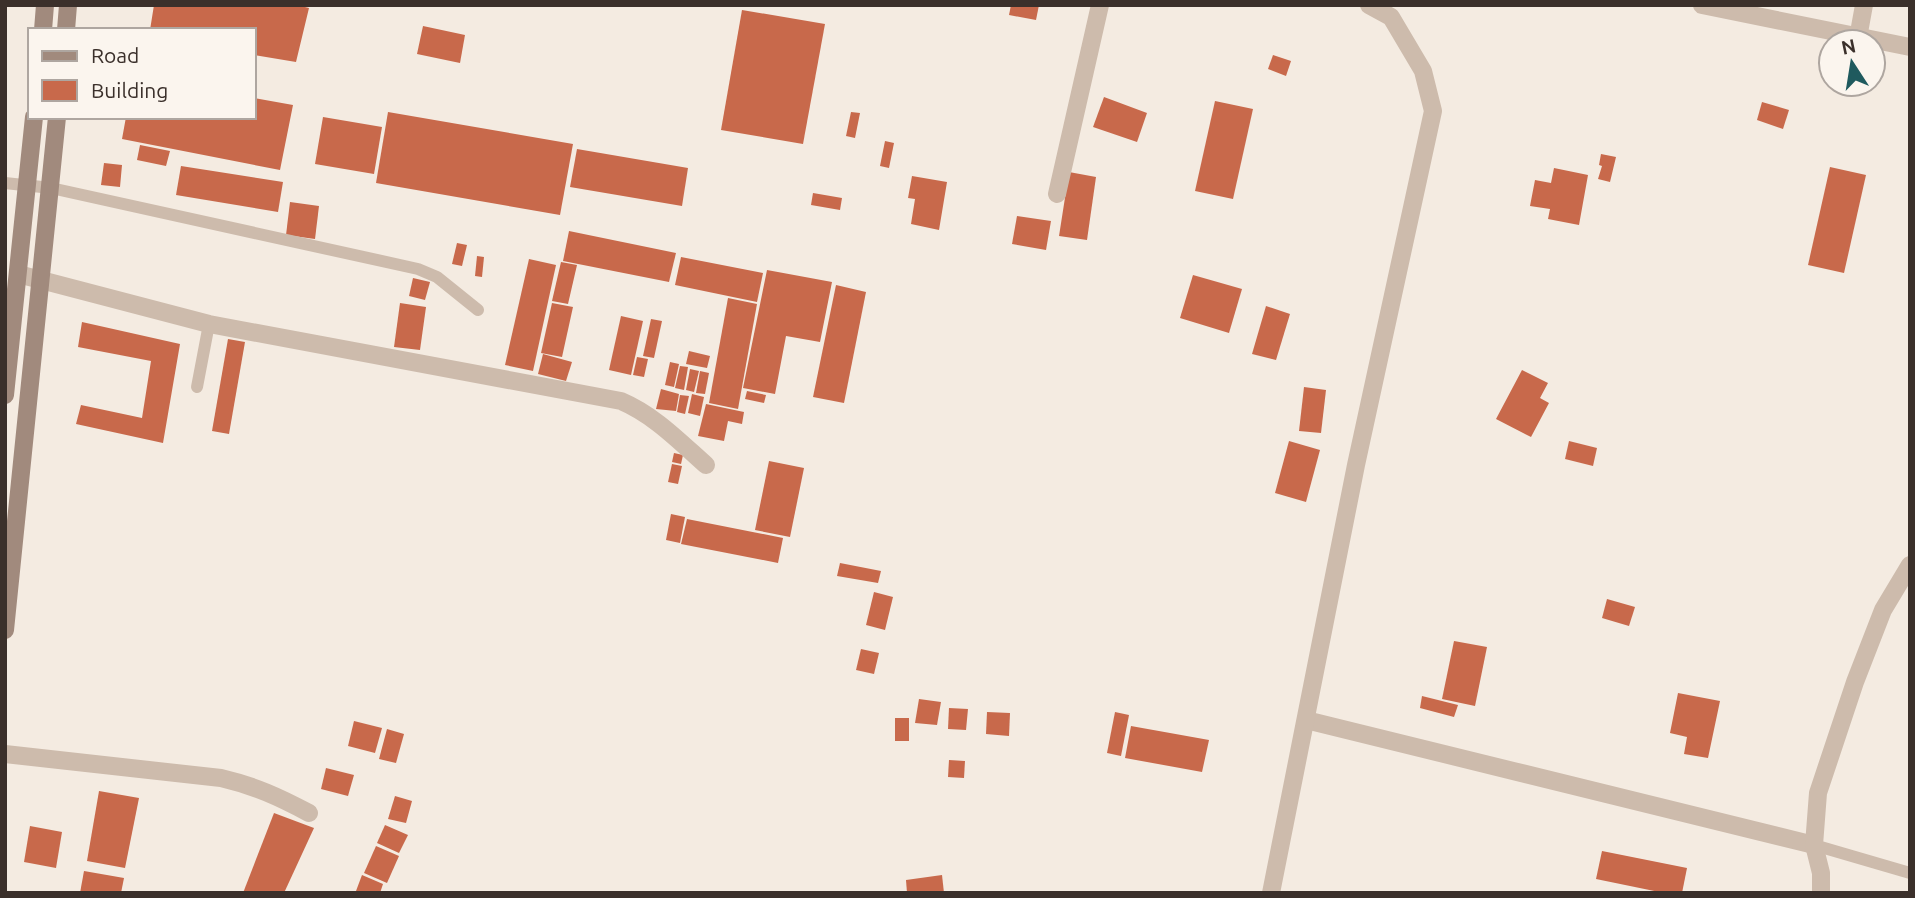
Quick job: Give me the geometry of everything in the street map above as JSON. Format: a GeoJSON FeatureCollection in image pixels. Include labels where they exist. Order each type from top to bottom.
{"type":"FeatureCollection","features":[{"type":"Feature","properties":{"kind":"main road"},"geometry":{"type":"LineString","coordinates":[[43,28],[45,5]]}},
{"type":"Feature","properties":{"kind":"main road"},"geometry":{"type":"LineString","coordinates":[[66,28],[68,5]]}},
{"type":"Feature","properties":{"kind":"main road"},"geometry":{"type":"LineString","coordinates":[[5,395],[34,119]]}},
{"type":"Feature","properties":{"kind":"main road"},"geometry":{"type":"LineString","coordinates":[[5,630],[57,119]]}},
{"type":"Feature","properties":{"kind":"street"},"geometry":{"type":"LineString","coordinates":[[1057,194],[1100,5]]}},
{"type":"Feature","properties":{"kind":"street"},"geometry":{"type":"LineString","coordinates":[[1271,893],[1356,465],[1433,111],[1423,71],[1417,60],[1391,17],[1369,5]]}},
{"type":"Feature","properties":{"kind":"street"},"geometry":{"type":"LineString","coordinates":[[1702,5],[1817,29]]}},
{"type":"Feature","properties":{"kind":"street"},"geometry":{"type":"LineString","coordinates":[[1859,28],[1864,5]]}},
{"type":"Feature","properties":{"kind":"street"},"geometry":{"type":"LineString","coordinates":[[1887,43],[1910,47]]}},
{"type":"Feature","properties":{"kind":"street"},"geometry":{"type":"LineString","coordinates":[[18,274],[209,324],[621,401],[656,420],[706,466]]}},
{"type":"Feature","properties":{"kind":"street"},"geometry":{"type":"LineString","coordinates":[[1821,893],[1821,873],[1814,845],[1818,793],[1883,611],[1910,565]]}},
{"type":"Feature","properties":{"kind":"street"},"geometry":{"type":"LineString","coordinates":[[1306,720],[1814,845]]}},
{"type":"Feature","properties":{"kind":"street"},"geometry":{"type":"LineString","coordinates":[[5,754],[221,778],[273,794],[309,813]]}},
{"type":"Feature","properties":{"kind":"lane"},"geometry":{"type":"LineString","coordinates":[[5,183],[51,188],[418,269],[437,277],[478,310]]}},
{"type":"Feature","properties":{"kind":"lane"},"geometry":{"type":"LineString","coordinates":[[197,387],[209,324]]}},
{"type":"Feature","properties":{"kind":"lane"},"geometry":{"type":"LineString","coordinates":[[1814,845],[1910,873]]}},
{"type":"Feature","properties":{"kind":"building"},"geometry":{"type":"Polygon","coordinates":[[[154,5],[297,5],[309,8],[296,62],[256,55],[256,28],[150,28],[154,5]]]}},
{"type":"Feature","properties":{"kind":"building"},"geometry":{"type":"Polygon","coordinates":[[[1011,5],[1039,5],[1036,20],[1009,15],[1011,5]]]}},
{"type":"Feature","properties":{"kind":"building"},"geometry":{"type":"Polygon","coordinates":[[[742,10],[825,24],[803,144],[721,130],[742,10]]]}},
{"type":"Feature","properties":{"kind":"building"},"geometry":{"type":"Polygon","coordinates":[[[423,26],[465,35],[460,63],[417,54],[423,26]]]}},
{"type":"Feature","properties":{"kind":"building"},"geometry":{"type":"Polygon","coordinates":[[[1273,55],[1291,61],[1286,76],[1268,69],[1273,55]]]}},
{"type":"Feature","properties":{"kind":"building"},"geometry":{"type":"Polygon","coordinates":[[[1104,97],[1147,113],[1137,142],[1093,127],[1104,97]]]}},
{"type":"Feature","properties":{"kind":"building"},"geometry":{"type":"Polygon","coordinates":[[[256,98],[293,105],[280,170],[122,139],[126,119],[256,119],[256,98]]]}},
{"type":"Feature","properties":{"kind":"building"},"geometry":{"type":"Polygon","coordinates":[[[1215,101],[1253,109],[1233,199],[1195,191],[1215,101]]]}},
{"type":"Feature","properties":{"kind":"building"},"geometry":{"type":"Polygon","coordinates":[[[1762,102],[1789,110],[1783,129],[1757,120],[1762,102]]]}},
{"type":"Feature","properties":{"kind":"building"},"geometry":{"type":"Polygon","coordinates":[[[388,112],[573,144],[560,215],[376,183],[388,112]]]}},
{"type":"Feature","properties":{"kind":"building"},"geometry":{"type":"Polygon","coordinates":[[[851,112],[860,113],[855,138],[846,136],[851,112]]]}},
{"type":"Feature","properties":{"kind":"building"},"geometry":{"type":"Polygon","coordinates":[[[323,117],[382,127],[374,174],[315,164],[323,117]]]}},
{"type":"Feature","properties":{"kind":"building"},"geometry":{"type":"Polygon","coordinates":[[[885,141],[894,143],[889,168],[880,166],[885,141]]]}},
{"type":"Feature","properties":{"kind":"building"},"geometry":{"type":"Polygon","coordinates":[[[140,145],[170,151],[166,166],[137,160],[140,145]]]}},
{"type":"Feature","properties":{"kind":"building"},"geometry":{"type":"Polygon","coordinates":[[[577,149],[688,168],[682,206],[570,187],[577,149]]]}},
{"type":"Feature","properties":{"kind":"building"},"geometry":{"type":"Polygon","coordinates":[[[1601,154],[1616,157],[1610,182],[1598,179],[1602,166],[1599,165],[1601,154]]]}},
{"type":"Feature","properties":{"kind":"building"},"geometry":{"type":"Polygon","coordinates":[[[104,163],[122,165],[120,187],[101,185],[104,163]]]}},
{"type":"Feature","properties":{"kind":"building"},"geometry":{"type":"Polygon","coordinates":[[[181,166],[283,182],[278,212],[176,195],[181,166]]]}},
{"type":"Feature","properties":{"kind":"building"},"geometry":{"type":"Polygon","coordinates":[[[1830,167],[1866,175],[1844,273],[1808,265],[1830,167]]]}},
{"type":"Feature","properties":{"kind":"building"},"geometry":{"type":"Polygon","coordinates":[[[1554,168],[1588,175],[1579,225],[1548,219],[1550,209],[1530,206],[1535,180],[1551,183],[1554,168]]]}},
{"type":"Feature","properties":{"kind":"building"},"geometry":{"type":"Polygon","coordinates":[[[1069,172],[1096,177],[1087,240],[1059,236],[1069,172]]]}},
{"type":"Feature","properties":{"kind":"building"},"geometry":{"type":"Polygon","coordinates":[[[912,176],[947,182],[939,230],[911,224],[915,199],[908,198],[912,176]]]}},
{"type":"Feature","properties":{"kind":"building"},"geometry":{"type":"Polygon","coordinates":[[[813,193],[842,198],[840,210],[811,205],[813,193]]]}},
{"type":"Feature","properties":{"kind":"building"},"geometry":{"type":"Polygon","coordinates":[[[290,202],[319,206],[315,239],[286,235],[290,202]]]}},
{"type":"Feature","properties":{"kind":"building"},"geometry":{"type":"Polygon","coordinates":[[[1017,216],[1051,221],[1046,250],[1012,244],[1017,216]]]}},
{"type":"Feature","properties":{"kind":"building"},"geometry":{"type":"Polygon","coordinates":[[[569,231],[676,253],[669,282],[563,261],[569,231]]]}},
{"type":"Feature","properties":{"kind":"building"},"geometry":{"type":"Polygon","coordinates":[[[457,243],[467,245],[462,266],[452,264],[457,243]]]}},
{"type":"Feature","properties":{"kind":"building"},"geometry":{"type":"Polygon","coordinates":[[[477,256],[484,257],[482,277],[475,276],[477,256]]]}},
{"type":"Feature","properties":{"kind":"building"},"geometry":{"type":"Polygon","coordinates":[[[681,257],[763,273],[757,302],[675,285],[681,257]]]}},
{"type":"Feature","properties":{"kind":"building"},"geometry":{"type":"Polygon","coordinates":[[[529,259],[556,265],[533,371],[505,365],[529,259]]]}},
{"type":"Feature","properties":{"kind":"building"},"geometry":{"type":"Polygon","coordinates":[[[561,262],[577,265],[568,304],[552,301],[561,262]]]}},
{"type":"Feature","properties":{"kind":"building"},"geometry":{"type":"Polygon","coordinates":[[[767,270],[832,282],[820,342],[786,336],[775,394],[743,388],[767,270]]]}},
{"type":"Feature","properties":{"kind":"building"},"geometry":{"type":"Polygon","coordinates":[[[1193,275],[1242,289],[1229,333],[1180,318],[1193,275]]]}},
{"type":"Feature","properties":{"kind":"building"},"geometry":{"type":"Polygon","coordinates":[[[413,278],[430,282],[425,300],[409,296],[413,278]]]}},
{"type":"Feature","properties":{"kind":"building"},"geometry":{"type":"Polygon","coordinates":[[[836,285],[866,292],[844,403],[813,397],[836,285]]]}},
{"type":"Feature","properties":{"kind":"building"},"geometry":{"type":"Polygon","coordinates":[[[728,298],[757,304],[738,409],[709,403],[728,298]]]}},
{"type":"Feature","properties":{"kind":"building"},"geometry":{"type":"Polygon","coordinates":[[[400,303],[426,307],[420,350],[394,347],[400,303]]]}},
{"type":"Feature","properties":{"kind":"building"},"geometry":{"type":"Polygon","coordinates":[[[552,303],[573,307],[562,357],[541,353],[552,303]]]}},
{"type":"Feature","properties":{"kind":"building"},"geometry":{"type":"Polygon","coordinates":[[[1266,306],[1290,314],[1276,360],[1252,354],[1266,306]]]}},
{"type":"Feature","properties":{"kind":"building"},"geometry":{"type":"Polygon","coordinates":[[[621,316],[643,321],[631,375],[609,370],[621,316]]]}},
{"type":"Feature","properties":{"kind":"building"},"geometry":{"type":"Polygon","coordinates":[[[651,319],[662,321],[654,358],[643,356],[651,319]]]}},
{"type":"Feature","properties":{"kind":"building"},"geometry":{"type":"Polygon","coordinates":[[[82,322],[180,344],[163,443],[76,424],[81,405],[142,418],[151,361],[78,347],[82,322]]]}},
{"type":"Feature","properties":{"kind":"building"},"geometry":{"type":"Polygon","coordinates":[[[228,339],[245,342],[229,434],[212,431],[228,339]]]}},
{"type":"Feature","properties":{"kind":"building"},"geometry":{"type":"Polygon","coordinates":[[[689,351],[710,356],[707,368],[686,364],[689,351]]]}},
{"type":"Feature","properties":{"kind":"building"},"geometry":{"type":"Polygon","coordinates":[[[543,354],[572,362],[566,381],[538,374],[543,354]]]}},
{"type":"Feature","properties":{"kind":"building"},"geometry":{"type":"Polygon","coordinates":[[[637,357],[648,359],[644,377],[633,375],[637,357]]]}},
{"type":"Feature","properties":{"kind":"building"},"geometry":{"type":"Polygon","coordinates":[[[670,362],[679,364],[674,387],[665,385],[670,362]]]}},
{"type":"Feature","properties":{"kind":"building"},"geometry":{"type":"Polygon","coordinates":[[[680,366],[688,367],[684,390],[675,388],[680,366]]]}},
{"type":"Feature","properties":{"kind":"building"},"geometry":{"type":"Polygon","coordinates":[[[690,369],[699,371],[694,392],[686,390],[690,369]]]}},
{"type":"Feature","properties":{"kind":"building"},"geometry":{"type":"Polygon","coordinates":[[[1522,370],[1548,383],[1540,398],[1549,403],[1531,437],[1496,419],[1522,370]]]}},
{"type":"Feature","properties":{"kind":"building"},"geometry":{"type":"Polygon","coordinates":[[[700,371],[709,373],[705,394],[696,393],[700,371]]]}},
{"type":"Feature","properties":{"kind":"building"},"geometry":{"type":"Polygon","coordinates":[[[1304,387],[1326,390],[1321,433],[1299,431],[1304,387]]]}},
{"type":"Feature","properties":{"kind":"building"},"geometry":{"type":"Polygon","coordinates":[[[661,389],[679,394],[676,411],[656,409],[661,389]]]}},
{"type":"Feature","properties":{"kind":"building"},"geometry":{"type":"Polygon","coordinates":[[[747,391],[766,395],[764,403],[745,399],[747,391]]]}},
{"type":"Feature","properties":{"kind":"building"},"geometry":{"type":"Polygon","coordinates":[[[692,394],[704,397],[700,416],[688,413],[692,394]]]}},
{"type":"Feature","properties":{"kind":"building"},"geometry":{"type":"Polygon","coordinates":[[[680,395],[689,396],[685,414],[677,412],[680,395]]]}},
{"type":"Feature","properties":{"kind":"building"},"geometry":{"type":"Polygon","coordinates":[[[706,404],[744,412],[742,424],[728,421],[724,441],[698,436],[706,404]]]}},
{"type":"Feature","properties":{"kind":"building"},"geometry":{"type":"Polygon","coordinates":[[[1289,441],[1320,450],[1306,502],[1275,493],[1289,441]]]}},
{"type":"Feature","properties":{"kind":"building"},"geometry":{"type":"Polygon","coordinates":[[[1569,441],[1597,448],[1593,466],[1565,459],[1569,441]]]}},
{"type":"Feature","properties":{"kind":"building"},"geometry":{"type":"Polygon","coordinates":[[[674,453],[683,455],[681,464],[672,462],[674,453]]]}},
{"type":"Feature","properties":{"kind":"building"},"geometry":{"type":"Polygon","coordinates":[[[769,461],[804,468],[790,537],[755,530],[769,461]]]}},
{"type":"Feature","properties":{"kind":"building"},"geometry":{"type":"Polygon","coordinates":[[[672,464],[682,466],[678,484],[668,482],[672,464]]]}},
{"type":"Feature","properties":{"kind":"building"},"geometry":{"type":"Polygon","coordinates":[[[671,514],[685,517],[680,543],[666,540],[671,514]]]}},
{"type":"Feature","properties":{"kind":"building"},"geometry":{"type":"Polygon","coordinates":[[[687,519],[783,538],[778,563],[681,544],[687,519]]]}},
{"type":"Feature","properties":{"kind":"building"},"geometry":{"type":"Polygon","coordinates":[[[840,563],[881,571],[878,583],[837,576],[840,563]]]}},
{"type":"Feature","properties":{"kind":"building"},"geometry":{"type":"Polygon","coordinates":[[[874,592],[893,597],[885,630],[866,625],[874,592]]]}},
{"type":"Feature","properties":{"kind":"building"},"geometry":{"type":"Polygon","coordinates":[[[1607,599],[1635,607],[1629,626],[1602,618],[1607,599]]]}},
{"type":"Feature","properties":{"kind":"building"},"geometry":{"type":"Polygon","coordinates":[[[1454,641],[1487,647],[1475,706],[1442,699],[1454,641]]]}},
{"type":"Feature","properties":{"kind":"building"},"geometry":{"type":"Polygon","coordinates":[[[861,649],[879,653],[874,674],[856,670],[861,649]]]}},
{"type":"Feature","properties":{"kind":"building"},"geometry":{"type":"Polygon","coordinates":[[[1678,693],[1720,701],[1708,758],[1684,754],[1687,737],[1670,733],[1678,693]]]}},
{"type":"Feature","properties":{"kind":"building"},"geometry":{"type":"Polygon","coordinates":[[[1422,696],[1458,705],[1454,717],[1420,708],[1422,696]]]}},
{"type":"Feature","properties":{"kind":"building"},"geometry":{"type":"Polygon","coordinates":[[[919,699],[941,702],[937,725],[915,723],[919,699]]]}},
{"type":"Feature","properties":{"kind":"building"},"geometry":{"type":"Polygon","coordinates":[[[949,708],[968,709],[966,730],[948,729],[949,708]]]}},
{"type":"Feature","properties":{"kind":"building"},"geometry":{"type":"Polygon","coordinates":[[[987,712],[1010,713],[1009,736],[986,734],[987,712]]]}},
{"type":"Feature","properties":{"kind":"building"},"geometry":{"type":"Polygon","coordinates":[[[1115,712],[1129,715],[1121,756],[1107,753],[1115,712]]]}},
{"type":"Feature","properties":{"kind":"building"},"geometry":{"type":"Polygon","coordinates":[[[895,718],[909,718],[909,741],[895,741],[895,718]]]}},
{"type":"Feature","properties":{"kind":"building"},"geometry":{"type":"Polygon","coordinates":[[[354,721],[382,728],[375,753],[348,746],[354,721]]]}},
{"type":"Feature","properties":{"kind":"building"},"geometry":{"type":"Polygon","coordinates":[[[1131,726],[1209,740],[1202,772],[1125,758],[1131,726]]]}},
{"type":"Feature","properties":{"kind":"building"},"geometry":{"type":"Polygon","coordinates":[[[387,729],[404,734],[396,763],[379,759],[387,729]]]}},
{"type":"Feature","properties":{"kind":"building"},"geometry":{"type":"Polygon","coordinates":[[[949,760],[965,761],[964,778],[948,777],[949,760]]]}},
{"type":"Feature","properties":{"kind":"building"},"geometry":{"type":"Polygon","coordinates":[[[326,768],[354,775],[348,796],[321,789],[326,768]]]}},
{"type":"Feature","properties":{"kind":"building"},"geometry":{"type":"Polygon","coordinates":[[[99,791],[139,798],[125,868],[87,861],[99,791]]]}},
{"type":"Feature","properties":{"kind":"building"},"geometry":{"type":"Polygon","coordinates":[[[395,796],[412,801],[406,823],[388,819],[395,796]]]}},
{"type":"Feature","properties":{"kind":"building"},"geometry":{"type":"Polygon","coordinates":[[[274,813],[314,828],[284,893],[243,893],[274,813]]]}},
{"type":"Feature","properties":{"kind":"building"},"geometry":{"type":"Polygon","coordinates":[[[385,825],[408,835],[399,853],[377,843],[385,825]]]}},
{"type":"Feature","properties":{"kind":"building"},"geometry":{"type":"Polygon","coordinates":[[[30,826],[62,832],[56,868],[24,862],[30,826]]]}},
{"type":"Feature","properties":{"kind":"building"},"geometry":{"type":"Polygon","coordinates":[[[376,846],[399,856],[387,883],[364,873],[376,846]]]}},
{"type":"Feature","properties":{"kind":"building"},"geometry":{"type":"Polygon","coordinates":[[[1602,851],[1687,868],[1682,893],[1664,893],[1596,879],[1602,851]]]}},
{"type":"Feature","properties":{"kind":"building"},"geometry":{"type":"Polygon","coordinates":[[[84,871],[124,878],[121,893],[80,893],[84,871]]]}},
{"type":"Feature","properties":{"kind":"building"},"geometry":{"type":"Polygon","coordinates":[[[362,875],[383,884],[380,893],[356,891],[362,875]]]}},
{"type":"Feature","properties":{"kind":"building"},"geometry":{"type":"Polygon","coordinates":[[[942,875],[944,893],[907,893],[906,880],[942,875]]]}}]}
